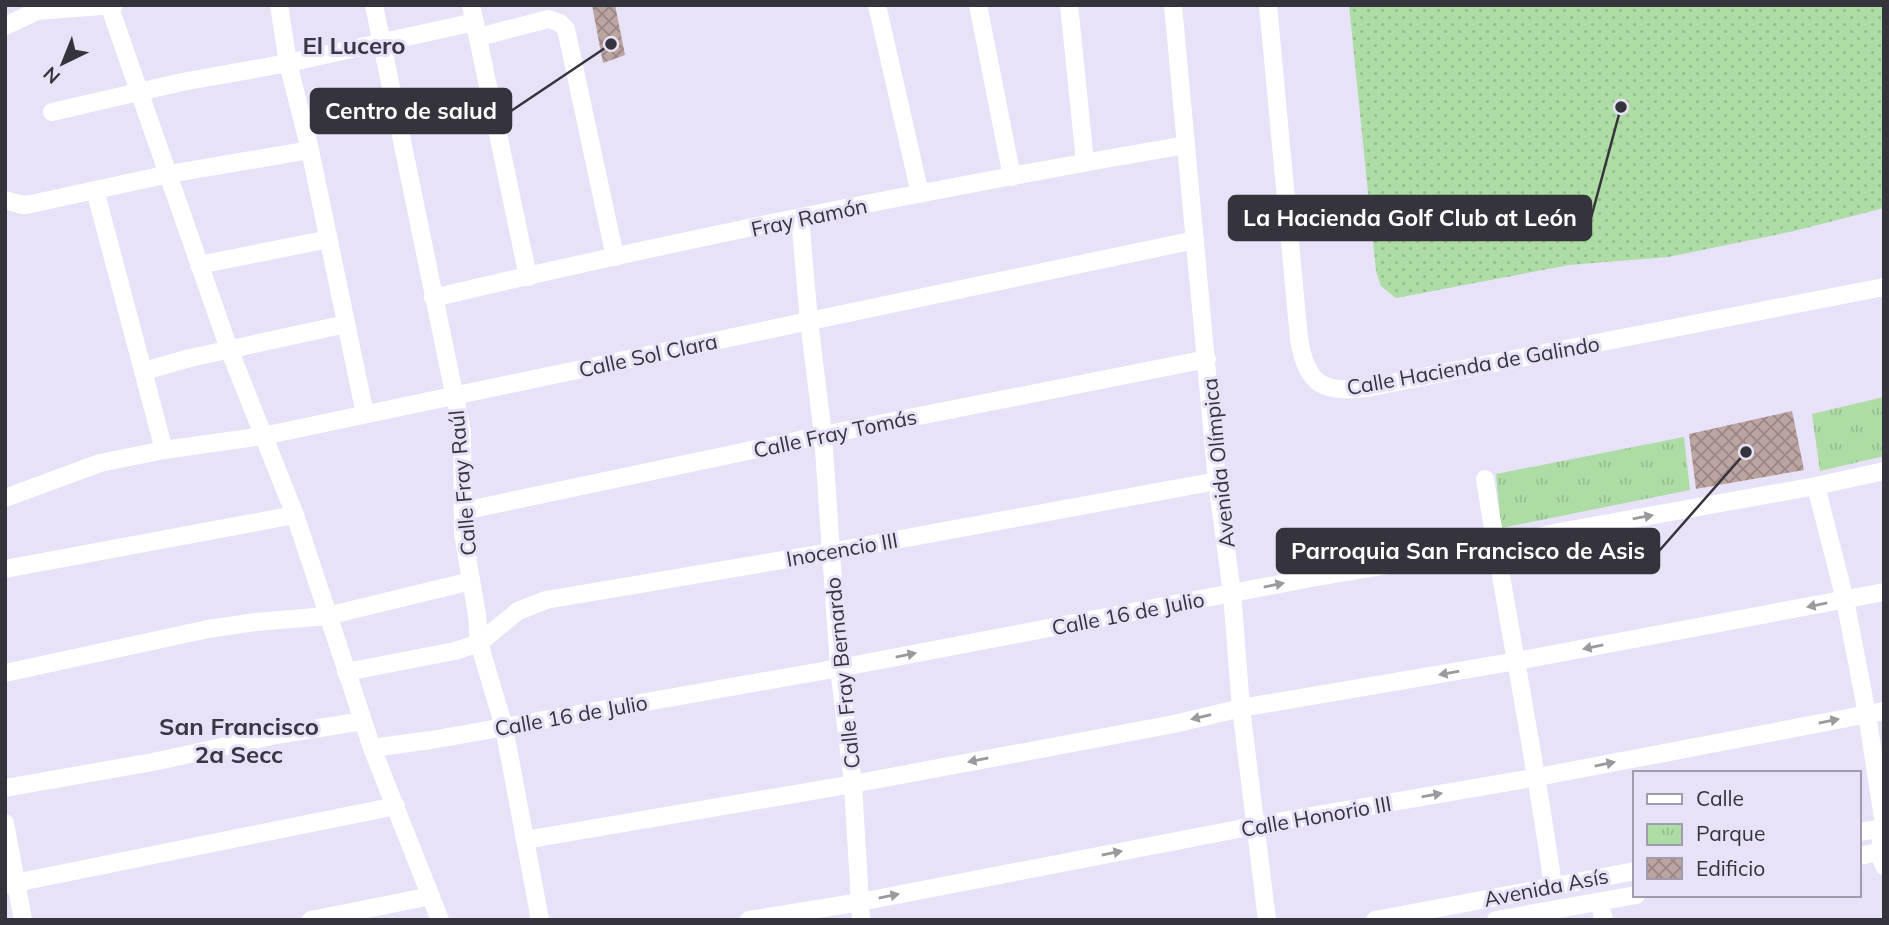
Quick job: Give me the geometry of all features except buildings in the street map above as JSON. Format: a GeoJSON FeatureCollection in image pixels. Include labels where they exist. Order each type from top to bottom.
{"type":"FeatureCollection","features":[{"type":"Feature","properties":{"kind":"street"},"geometry":{"type":"LineString","coordinates":[[5,26],[37,10],[111,5],[229,349],[295,515],[372,748],[440,920]]}},
{"type":"Feature","properties":{"kind":"street"},"geometry":{"type":"LineString","coordinates":[[279,5],[288,63],[310,150],[366,414]]}},
{"type":"Feature","properties":{"kind":"street","name":"Calle Fray Raúl"},"geometry":{"type":"LineString","coordinates":[[374,5],[462,432],[463,533],[479,643],[505,727],[540,920]]}},
{"type":"Feature","properties":{"kind":"street"},"geometry":{"type":"LineString","coordinates":[[877,5],[920,194]]}},
{"type":"Feature","properties":{"kind":"street"},"geometry":{"type":"LineString","coordinates":[[978,5],[1012,177]]}},
{"type":"Feature","properties":{"kind":"street"},"geometry":{"type":"LineString","coordinates":[[1069,5],[1085,163]]}},
{"type":"Feature","properties":{"kind":"street","name":"Avenida Olímpica"},"geometry":{"type":"LineString","coordinates":[[1173,5],[1217,481],[1232,593],[1241,708],[1266,920]]}},
{"type":"Feature","properties":{"kind":"street","name":"Calle Hacienda de Galindo"},"geometry":{"type":"LineString","coordinates":[[1268,5],[1298,339],[1308,374],[1332,390],[1371,387],[1884,288]]}},
{"type":"Feature","properties":{"kind":"street"},"geometry":{"type":"LineString","coordinates":[[52,112],[475,21],[548,19],[560,23],[566,29],[615,257]]}},
{"type":"Feature","properties":{"kind":"street"},"geometry":{"type":"LineString","coordinates":[[475,21],[528,277]]}},
{"type":"Feature","properties":{"kind":"street","name":"Fray Ramón"},"geometry":{"type":"LineString","coordinates":[[433,298],[800,218],[1186,145]]}},
{"type":"Feature","properties":{"kind":"street"},"geometry":{"type":"LineString","coordinates":[[8,201],[31,204],[169,174],[310,150]]}},
{"type":"Feature","properties":{"kind":"street"},"geometry":{"type":"LineString","coordinates":[[95,190],[164,450]]}},
{"type":"Feature","properties":{"kind":"street","name":"Calle Fray Bernardo"},"geometry":{"type":"LineString","coordinates":[[800,218],[808,321],[823,435],[839,667],[853,784],[860,911]]}},
{"type":"Feature","properties":{"kind":"street"},"geometry":{"type":"LineString","coordinates":[[199,265],[329,239]]}},
{"type":"Feature","properties":{"kind":"street","name":"Calle Sol Clara"},"geometry":{"type":"LineString","coordinates":[[5,498],[100,463],[164,450],[263,436],[1195,240]]}},
{"type":"Feature","properties":{"kind":"street"},"geometry":{"type":"LineString","coordinates":[[144,371],[229,349],[346,324]]}},
{"type":"Feature","properties":{"kind":"street","name":"Calle Fray Tomás"},"geometry":{"type":"LineString","coordinates":[[463,512],[823,435],[1207,359]]}},
{"type":"Feature","properties":{"kind":"street","name":"Calle 16 de Julio"},"geometry":{"type":"LineString","coordinates":[[372,748],[505,727],[1495,547],[1559,532],[1816,486],[1884,471]]}},
{"type":"Feature","properties":{"kind":"street"},"geometry":{"type":"LineString","coordinates":[[1485,479],[1538,777],[1553,886]]}},
{"type":"Feature","properties":{"kind":"street","name":"Inocencio III"},"geometry":{"type":"LineString","coordinates":[[479,643],[518,611],[546,600],[830,552],[1217,481]]}},
{"type":"Feature","properties":{"kind":"street"},"geometry":{"type":"LineString","coordinates":[[1816,486],[1875,712],[1884,828],[1882,857],[1861,856]]}},
{"type":"Feature","properties":{"kind":"street"},"geometry":{"type":"LineString","coordinates":[[5,569],[295,515]]}},
{"type":"Feature","properties":{"kind":"street"},"geometry":{"type":"LineString","coordinates":[[5,673],[208,629],[327,616],[471,581]]}},
{"type":"Feature","properties":{"kind":"street"},"geometry":{"type":"LineString","coordinates":[[525,840],[853,784],[1174,724],[1241,708],[1517,661],[1884,592]]}},
{"type":"Feature","properties":{"kind":"street"},"geometry":{"type":"LineString","coordinates":[[346,671],[455,651],[479,643]]}},
{"type":"Feature","properties":{"kind":"street","name":"Calle Honorio III"},"geometry":{"type":"LineString","coordinates":[[749,920],[860,911],[1254,826],[1538,777],[1875,712]]}},
{"type":"Feature","properties":{"kind":"street"},"geometry":{"type":"LineString","coordinates":[[5,788],[153,762],[276,735],[363,721]]}},
{"type":"Feature","properties":{"kind":"street"},"geometry":{"type":"LineString","coordinates":[[11,884],[396,806]]}},
{"type":"Feature","properties":{"kind":"street"},"geometry":{"type":"LineString","coordinates":[[5,823],[11,884],[23,920]]}},
{"type":"Feature","properties":{"kind":"street"},"geometry":{"type":"LineString","coordinates":[[1861,832],[1884,828]]}},
{"type":"Feature","properties":{"kind":"street","name":"Avenida Asís"},"geometry":{"type":"LineString","coordinates":[[1375,920],[1633,871]]}},
{"type":"Feature","properties":{"kind":"street"},"geometry":{"type":"LineString","coordinates":[[311,920],[430,896]]}},
{"type":"Feature","properties":{"kind":"street"},"geometry":{"type":"LineString","coordinates":[[1496,920],[1601,911],[1633,896]]}},
{"type":"Feature","properties":{"kind":"green space"},"geometry":{"type":"Polygon","coordinates":[[[1349,5],[1884,5],[1884,208],[1794,231],[1668,257],[1569,265],[1396,298],[1381,286],[1376,271],[1349,5]]]}},
{"type":"Feature","properties":{"kind":"green space"},"geometry":{"type":"Polygon","coordinates":[[[1884,397],[1884,456],[1820,471],[1812,414],[1884,397]]]}},
{"type":"Feature","properties":{"kind":"green space"},"geometry":{"type":"Polygon","coordinates":[[[1684,437],[1690,490],[1501,528],[1496,474],[1684,437]]]}},
{"type":"Feature","properties":{"kind":"place","name":"Centro de salud"},"geometry":{"type":"Point","coordinates":[611,44]}},
{"type":"Feature","properties":{"kind":"place","name":"La Hacienda Golf Club at León"},"geometry":{"type":"Point","coordinates":[1621,107]}},
{"type":"Feature","properties":{"kind":"place","name":"Parroquia San Francisco de Asis"},"geometry":{"type":"Point","coordinates":[1746,452]}},
{"type":"Feature","properties":{"kind":"district","name":"El Lucero"},"geometry":{"type":"Point","coordinates":[354,45]}},
{"type":"Feature","properties":{"kind":"district","name":"San Francisco 2a Secc"},"geometry":{"type":"Point","coordinates":[239,740]}}]}
